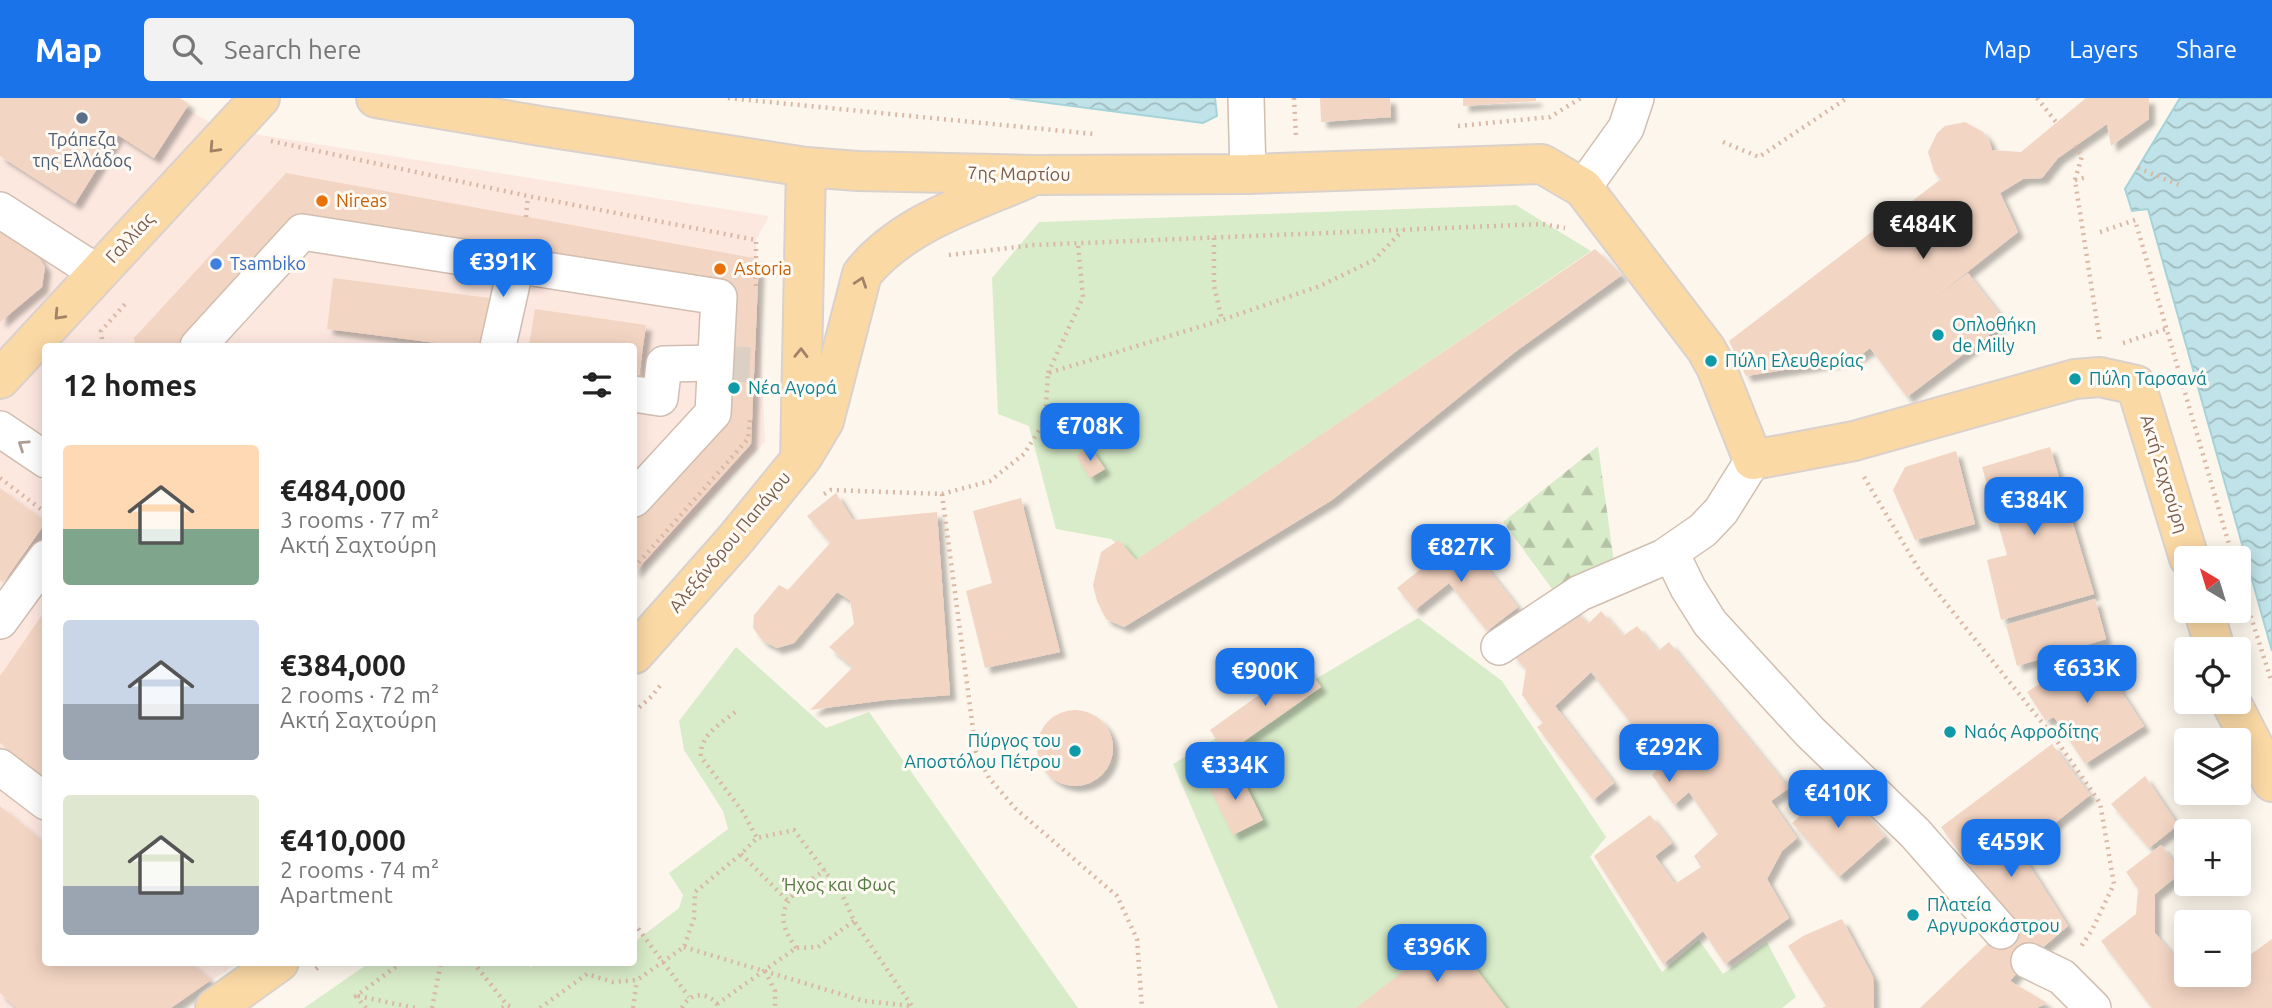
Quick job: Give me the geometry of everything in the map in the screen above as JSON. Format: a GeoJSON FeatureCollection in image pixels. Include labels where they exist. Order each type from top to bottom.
{"type":"FeatureCollection","features":[{"type":"Feature","properties":{"kind":"main road","name":"Γαλλίας"},"geometry":{"type":"LineString","coordinates":[[0,379],[260,98]]}},
{"type":"Feature","properties":{"kind":"main road","name":"7ης Μαρτίου"},"geometry":{"type":"LineString","coordinates":[[376,98],[806,167],[858,172],[1248,174],[1542,164],[1583,188],[1706,349],[1753,460]]}},
{"type":"Feature","properties":{"kind":"main road","name":"Αλεξάνδρου Παπάγου"},"geometry":{"type":"LineString","coordinates":[[637,651],[734,541],[800,460],[806,167]]}},
{"type":"Feature","properties":{"kind":"main road"},"geometry":{"type":"LineString","coordinates":[[800,460],[824,421],[862,274],[877,256],[912,230],[1035,175]]}},
{"type":"Feature","properties":{"kind":"main road"},"geometry":{"type":"LineString","coordinates":[[1753,460],[1854,441],[2075,379],[2105,358]]}},
{"type":"Feature","properties":{"kind":"main road","name":"Ακτή Σαχτούρη"},"geometry":{"type":"LineString","coordinates":[[2105,358],[2136,385],[2185,546]]}},
{"type":"Feature","properties":{"kind":"main road"},"geometry":{"type":"LineString","coordinates":[[2237,714],[2272,782]]}},
{"type":"Feature","properties":{"kind":"main road"},"geometry":{"type":"LineString","coordinates":[[215,1008],[263,967]]}},
{"type":"Feature","properties":{"kind":"street"},"geometry":{"type":"LineString","coordinates":[[1583,188],[1626,128],[1636,98]]}},
{"type":"Feature","properties":{"kind":"street"},"geometry":{"type":"LineString","coordinates":[[1247,112],[1248,174]]}},
{"type":"Feature","properties":{"kind":"street"},"geometry":{"type":"LineString","coordinates":[[0,210],[98,273]]}},
{"type":"Feature","properties":{"kind":"street"},"geometry":{"type":"LineString","coordinates":[[201,343],[302,232],[514,271]]}},
{"type":"Feature","properties":{"kind":"street"},"geometry":{"type":"LineString","coordinates":[[211,343],[302,242],[719,296],[700,415],[637,482]]}},
{"type":"Feature","properties":{"kind":"street"},"geometry":{"type":"LineString","coordinates":[[499,343],[514,271]]}},
{"type":"Feature","properties":{"kind":"street"},"geometry":{"type":"LineString","coordinates":[[637,394],[660,398],[664,363],[708,363]]}},
{"type":"Feature","properties":{"kind":"street"},"geometry":{"type":"LineString","coordinates":[[637,496],[713,413],[708,363]]}},
{"type":"Feature","properties":{"kind":"street"},"geometry":{"type":"LineString","coordinates":[[0,429],[42,457]]}},
{"type":"Feature","properties":{"kind":"street"},"geometry":{"type":"LineString","coordinates":[[1499,647],[1580,593],[1671,553],[1703,530],[1721,511],[1753,460]]}},
{"type":"Feature","properties":{"kind":"street"},"geometry":{"type":"LineString","coordinates":[[1671,553],[1688,588],[1710,623],[1810,732],[1915,833],[2001,931]]}},
{"type":"Feature","properties":{"kind":"street"},"geometry":{"type":"LineString","coordinates":[[0,621],[42,563]]}},
{"type":"Feature","properties":{"kind":"street"},"geometry":{"type":"LineString","coordinates":[[0,767],[42,799]]}},
{"type":"Feature","properties":{"kind":"street"},"geometry":{"type":"LineString","coordinates":[[2029,961],[2062,977],[2093,1008]]}},
{"type":"Feature","properties":{"kind":"path"},"geometry":{"type":"LineString","coordinates":[[728,98],[1105,135]]}},
{"type":"Feature","properties":{"kind":"path"},"geometry":{"type":"LineString","coordinates":[[1247,112],[1277,142],[1297,142],[1294,98]]}},
{"type":"Feature","properties":{"kind":"path"},"geometry":{"type":"LineString","coordinates":[[1456,126],[1550,117],[1581,98]]}},
{"type":"Feature","properties":{"kind":"path"},"geometry":{"type":"LineString","coordinates":[[1723,142],[1759,157],[1847,98]]}},
{"type":"Feature","properties":{"kind":"path"},"geometry":{"type":"LineString","coordinates":[[2037,98],[2056,122]]}},
{"type":"Feature","properties":{"kind":"path"},"geometry":{"type":"LineString","coordinates":[[271,141],[528,196],[756,240]]}},
{"type":"Feature","properties":{"kind":"path"},"geometry":{"type":"LineString","coordinates":[[2075,146],[2082,156],[2074,180],[2105,358],[2166,329]]}},
{"type":"Feature","properties":{"kind":"path"},"geometry":{"type":"LineString","coordinates":[[2138,168],[2182,186]]}},
{"type":"Feature","properties":{"kind":"path"},"geometry":{"type":"LineString","coordinates":[[2074,180],[2087,177]]}},
{"type":"Feature","properties":{"kind":"path"},"geometry":{"type":"LineString","coordinates":[[526,217],[528,196]]}},
{"type":"Feature","properties":{"kind":"path"},"geometry":{"type":"LineString","coordinates":[[2100,232],[2135,220],[2229,546]]}},
{"type":"Feature","properties":{"kind":"path"},"geometry":{"type":"LineString","coordinates":[[942,256],[1034,245],[1542,225],[1572,229]]}},
{"type":"Feature","properties":{"kind":"path"},"geometry":{"type":"LineString","coordinates":[[1048,373],[1222,320],[1320,286],[1374,260],[1404,230]]}},
{"type":"Feature","properties":{"kind":"path"},"geometry":{"type":"LineString","coordinates":[[1214,238],[1214,286],[1222,320]]}},
{"type":"Feature","properties":{"kind":"path"},"geometry":{"type":"LineString","coordinates":[[813,499],[831,490],[942,494],[990,481],[1024,454],[1045,421],[1048,373],[1083,297],[1078,244]]}},
{"type":"Feature","properties":{"kind":"path"},"geometry":{"type":"LineString","coordinates":[[0,478],[42,510]]}},
{"type":"Feature","properties":{"kind":"path"},"geometry":{"type":"LineString","coordinates":[[1865,480],[1920,571],[2057,741],[2100,803],[2114,884],[2092,930],[2062,977]]}},
{"type":"Feature","properties":{"kind":"path"},"geometry":{"type":"LineString","coordinates":[[942,494],[976,752],[989,778],[1016,809],[1117,896],[1138,939],[1142,1008]]}},
{"type":"Feature","properties":{"kind":"path"},"geometry":{"type":"LineString","coordinates":[[2251,617],[2272,683]]}},
{"type":"Feature","properties":{"kind":"path"},"geometry":{"type":"LineString","coordinates":[[637,709],[652,696],[669,674]]}},
{"type":"Feature","properties":{"kind":"path"},"geometry":{"type":"LineString","coordinates":[[735,712],[706,736],[700,749],[701,757],[743,812],[757,838]]}},
{"type":"Feature","properties":{"kind":"path"},"geometry":{"type":"LineString","coordinates":[[540,1008],[587,974],[613,982],[637,980],[684,947],[694,918],[695,892],[757,838],[794,830],[842,894],[854,921],[911,1007]]}},
{"type":"Feature","properties":{"kind":"path"},"geometry":{"type":"LineString","coordinates":[[741,854],[788,901]]}},
{"type":"Feature","properties":{"kind":"path"},"geometry":{"type":"LineString","coordinates":[[796,948],[786,934],[784,906],[794,894],[825,870]]}},
{"type":"Feature","properties":{"kind":"path"},"geometry":{"type":"LineString","coordinates":[[682,1008],[689,998],[705,995],[718,1006],[796,948],[818,947],[854,921]]}},
{"type":"Feature","properties":{"kind":"path"},"geometry":{"type":"LineString","coordinates":[[637,927],[689,998]]}},
{"type":"Feature","properties":{"kind":"path"},"geometry":{"type":"LineString","coordinates":[[684,947],[864,1001],[911,1007]]}},
{"type":"Feature","properties":{"kind":"path"},"geometry":{"type":"LineString","coordinates":[[356,996],[397,966]]}},
{"type":"Feature","properties":{"kind":"path"},"geometry":{"type":"LineString","coordinates":[[432,1008],[440,966]]}},
{"type":"Feature","properties":{"kind":"path"},"geometry":{"type":"LineString","coordinates":[[476,966],[504,1007],[514,1008]]}},
{"type":"Feature","properties":{"kind":"path"},"geometry":{"type":"LineString","coordinates":[[765,971],[775,991],[775,1008]]}},
{"type":"Feature","properties":{"kind":"path"},"geometry":{"type":"LineString","coordinates":[[633,1008],[637,980]]}},
{"type":"Feature","properties":{"kind":"path"},"geometry":{"type":"LineString","coordinates":[[356,996],[366,1008]]}},
{"type":"Feature","properties":{"kind":"path"},"geometry":{"type":"LineString","coordinates":[[356,996],[415,1008]]}},
{"type":"Feature","properties":{"kind":"shaded area"},"geometry":{"type":"Polygon","coordinates":[[[0,98],[166,98],[222,129],[769,216],[756,240],[765,442],[637,576],[637,343],[42,343],[42,966],[233,966],[172,1008],[0,1008],[0,98]]]}},
{"type":"Feature","properties":{"kind":"green space"},"geometry":{"type":"Polygon","coordinates":[[[1516,205],[1591,251],[1137,560],[1111,539],[1056,529],[1029,426],[998,414],[992,278],[1039,222],[1516,205]]]}},
{"type":"Feature","properties":{"kind":"green space"},"geometry":{"type":"Polygon","coordinates":[[[1598,446],[1614,562],[1558,597],[1503,522],[1598,446]]]}},
{"type":"Feature","properties":{"kind":"green space"},"geometry":{"type":"Polygon","coordinates":[[[1418,618],[1502,681],[1606,837],[1590,857],[1662,972],[1699,940],[1723,974],[1767,942],[1796,997],[1782,1008],[1278,1008],[1173,764],[1418,618]]]}},
{"type":"Feature","properties":{"kind":"green space","name":"Ήχος και Φως"},"geometry":{"type":"Polygon","coordinates":[[[736,647],[826,728],[869,712],[1078,1008],[304,1008],[365,966],[637,966],[637,940],[679,908],[683,895],[669,873],[728,829],[723,811],[684,750],[679,721],[736,647]]]}},
{"type":"Feature","properties":{"kind":"water"},"geometry":{"type":"Polygon","coordinates":[[[1010,98],[1215,98],[1217,116],[1203,123],[1010,98]]]}},
{"type":"Feature","properties":{"kind":"water"},"geometry":{"type":"Polygon","coordinates":[[[2180,98],[2272,98],[2272,651],[2251,576],[2251,546],[2243,546],[2148,209],[2132,211],[2125,189],[2180,98]]]}},
{"type":"Feature","properties":{"kind":"building"},"geometry":{"type":"Polygon","coordinates":[[[0,98],[180,98],[189,104],[154,158],[118,135],[75,204],[0,156],[0,98]]]}},
{"type":"Feature","properties":{"kind":"building"},"geometry":{"type":"Polygon","coordinates":[[[1320,98],[1390,98],[1391,117],[1321,122],[1320,98]]]}},
{"type":"Feature","properties":{"kind":"building"},"geometry":{"type":"Polygon","coordinates":[[[1463,98],[1536,98],[1536,101],[1463,106],[1463,98]]]}},
{"type":"Feature","properties":{"kind":"building"},"geometry":{"type":"Polygon","coordinates":[[[2086,98],[2149,98],[2149,119],[2111,146],[2107,124],[2058,158],[2042,178],[2023,179],[2000,193],[2018,232],[1928,303],[1968,273],[2006,322],[1907,397],[1870,348],[1861,355],[1841,361],[1746,376],[1729,341],[1941,179],[1934,172],[1928,152],[1937,133],[1945,126],[1965,122],[1983,132],[1992,150],[2021,152],[2086,98]]]}},
{"type":"Feature","properties":{"kind":"building","name":"Νέα Αγορά"},"geometry":{"type":"Polygon","coordinates":[[[286,173],[759,259],[751,444],[637,570],[637,496],[713,413],[719,297],[302,232],[201,343],[135,343],[134,338],[286,173]]]}},
{"type":"Feature","properties":{"kind":"building"},"geometry":{"type":"Polygon","coordinates":[[[0,232],[35,251],[45,267],[42,287],[0,322],[0,232]]]}},
{"type":"Feature","properties":{"kind":"building"},"geometry":{"type":"Polygon","coordinates":[[[1595,249],[1622,275],[1515,352],[1332,500],[1124,627],[1106,619],[1093,585],[1101,552],[1119,540],[1136,560],[1595,249]]]}},
{"type":"Feature","properties":{"kind":"building"},"geometry":{"type":"Polygon","coordinates":[[[333,278],[490,298],[484,343],[437,343],[327,329],[333,278]]]}},
{"type":"Feature","properties":{"kind":"building"},"geometry":{"type":"Polygon","coordinates":[[[535,309],[646,325],[638,382],[637,343],[529,343],[535,309]]]}},
{"type":"Feature","properties":{"kind":"building"},"geometry":{"type":"Polygon","coordinates":[[[1090,447],[1105,469],[1090,478],[1076,456],[1090,447]]]}},
{"type":"Feature","properties":{"kind":"building"},"geometry":{"type":"Polygon","coordinates":[[[2050,447],[2094,594],[2001,620],[1987,560],[2007,555],[1982,467],[2050,447]]]}},
{"type":"Feature","properties":{"kind":"building"},"geometry":{"type":"Polygon","coordinates":[[[1956,451],[1975,524],[1915,540],[1893,490],[1905,467],[1956,451]]]}},
{"type":"Feature","properties":{"kind":"building"},"geometry":{"type":"Polygon","coordinates":[[[0,488],[42,519],[42,528],[3,583],[0,580],[0,488]]]}},
{"type":"Feature","properties":{"kind":"building"},"geometry":{"type":"Polygon","coordinates":[[[836,493],[853,520],[937,512],[950,695],[810,710],[853,667],[829,647],[854,624],[850,600],[837,592],[794,643],[777,648],[763,641],[753,628],[754,615],[779,585],[788,590],[830,543],[807,516],[836,493]]]}},
{"type":"Feature","properties":{"kind":"building"},"geometry":{"type":"Polygon","coordinates":[[[1021,498],[1060,652],[985,668],[966,591],[992,583],[973,511],[1021,498]]]}},
{"type":"Feature","properties":{"kind":"building"},"geometry":{"type":"Polygon","coordinates":[[[1462,536],[1518,607],[1487,631],[1449,583],[1415,610],[1397,588],[1462,536]]]}},
{"type":"Feature","properties":{"kind":"building"},"geometry":{"type":"Polygon","coordinates":[[[2095,599],[2106,639],[2017,666],[2006,625],[2095,599]]]}},
{"type":"Feature","properties":{"kind":"building"},"geometry":{"type":"Polygon","coordinates":[[[1569,604],[1588,624],[1601,611],[1623,636],[1637,626],[1658,651],[1669,642],[1789,788],[1771,801],[1797,838],[1782,851],[1767,879],[1789,918],[1725,964],[1703,931],[1663,964],[1594,856],[1650,815],[1672,843],[1655,856],[1675,884],[1701,867],[1694,856],[1718,834],[1689,792],[1674,805],[1652,775],[1663,764],[1591,672],[1555,706],[1614,783],[1593,800],[1537,727],[1543,723],[1522,695],[1526,669],[1511,653],[1569,604]]]}},
{"type":"Feature","properties":{"kind":"building"},"geometry":{"type":"Polygon","coordinates":[[[42,615],[42,775],[0,743],[0,676],[42,615]]]}},
{"type":"Feature","properties":{"kind":"building"},"geometry":{"type":"Polygon","coordinates":[[[2098,646],[2117,676],[2113,679],[2144,726],[2085,764],[2054,717],[2046,721],[2027,692],[2098,646]]]}},
{"type":"Feature","properties":{"kind":"building"},"geometry":{"type":"Polygon","coordinates":[[[1304,663],[1321,687],[1226,754],[1210,730],[1304,663]]]}},
{"type":"Feature","properties":{"kind":"building","name":"Πύργος του Αποστόλου Πέτρου"},"geometry":{"type":"Polygon","coordinates":[[[1075,710],[1089,713],[1102,721],[1110,734],[1113,748],[1110,762],[1102,775],[1089,783],[1075,786],[1061,783],[1048,775],[1040,762],[1037,748],[1040,734],[1048,721],[1061,713],[1075,710]]]}},
{"type":"Feature","properties":{"kind":"building"},"geometry":{"type":"Polygon","coordinates":[[[2052,744],[2090,795],[2020,851],[2068,926],[2028,960],[2010,981],[2047,1003],[2037,1008],[1920,1008],[2010,922],[1941,827],[2052,744]]]}},
{"type":"Feature","properties":{"kind":"building"},"geometry":{"type":"Polygon","coordinates":[[[1237,768],[1263,820],[1233,835],[1207,783],[1237,768]]]}},
{"type":"Feature","properties":{"kind":"building"},"geometry":{"type":"Polygon","coordinates":[[[2145,776],[2174,819],[2174,828],[2149,848],[2111,804],[2145,776]]]}},
{"type":"Feature","properties":{"kind":"building"},"geometry":{"type":"Polygon","coordinates":[[[1837,783],[1885,836],[1839,877],[1792,823],[1837,783]]]}},
{"type":"Feature","properties":{"kind":"building"},"geometry":{"type":"Polygon","coordinates":[[[0,806],[42,841],[42,966],[195,966],[211,980],[171,1008],[17,1008],[0,993],[0,806]]]}},
{"type":"Feature","properties":{"kind":"building"},"geometry":{"type":"Polygon","coordinates":[[[2161,845],[2174,862],[2174,879],[2155,894],[2155,933],[2174,956],[2174,987],[2251,987],[2251,954],[2272,939],[2272,1008],[2152,1008],[2101,941],[2136,914],[2138,889],[2126,872],[2161,845]]]}},
{"type":"Feature","properties":{"kind":"building"},"geometry":{"type":"Polygon","coordinates":[[[1842,919],[1873,977],[1874,1008],[1822,1008],[1826,1006],[1788,946],[1803,936],[1842,919]]]}},
{"type":"Feature","properties":{"kind":"building"},"geometry":{"type":"Polygon","coordinates":[[[1450,935],[1506,1008],[1356,1008],[1450,935]]]}},
{"type":"Feature","properties":{"kind":"tunnel"},"geometry":{"type":"LineString","coordinates":[[715,363],[755,365]]}},
{"type":"Feature","properties":{"kind":"place","name":"Τράπεζα της Ελλάδος"},"geometry":{"type":"Point","coordinates":[82,118]}},
{"type":"Feature","properties":{"kind":"place","name":"Nireas"},"geometry":{"type":"Point","coordinates":[322,201]}},
{"type":"Feature","properties":{"kind":"place","name":"Tsambiko"},"geometry":{"type":"Point","coordinates":[216,264]}},
{"type":"Feature","properties":{"kind":"place","name":"Astoria"},"geometry":{"type":"Point","coordinates":[720,269]}},
{"type":"Feature","properties":{"kind":"place","name":"Οπλοθήκη de Milly"},"geometry":{"type":"Point","coordinates":[1938,335]}},
{"type":"Feature","properties":{"kind":"place","name":"Πύλη Ελευθερίας"},"geometry":{"type":"Point","coordinates":[1711,361]}},
{"type":"Feature","properties":{"kind":"place","name":"Πύλη Ταρσανά"},"geometry":{"type":"Point","coordinates":[2075,379]}},
{"type":"Feature","properties":{"kind":"place","name":"Νέα Αγορά"},"geometry":{"type":"Point","coordinates":[734,388]}},
{"type":"Feature","properties":{"kind":"place","name":"Ναός Αφροδίτης"},"geometry":{"type":"Point","coordinates":[1950,732]}},
{"type":"Feature","properties":{"kind":"place","name":"Πύργος του Αποστόλου Πέτρου"},"geometry":{"type":"Point","coordinates":[1075,751]}},
{"type":"Feature","properties":{"kind":"place","name":"Πλατεία Αργυροκάστρου"},"geometry":{"type":"Point","coordinates":[1913,915]}}]}
